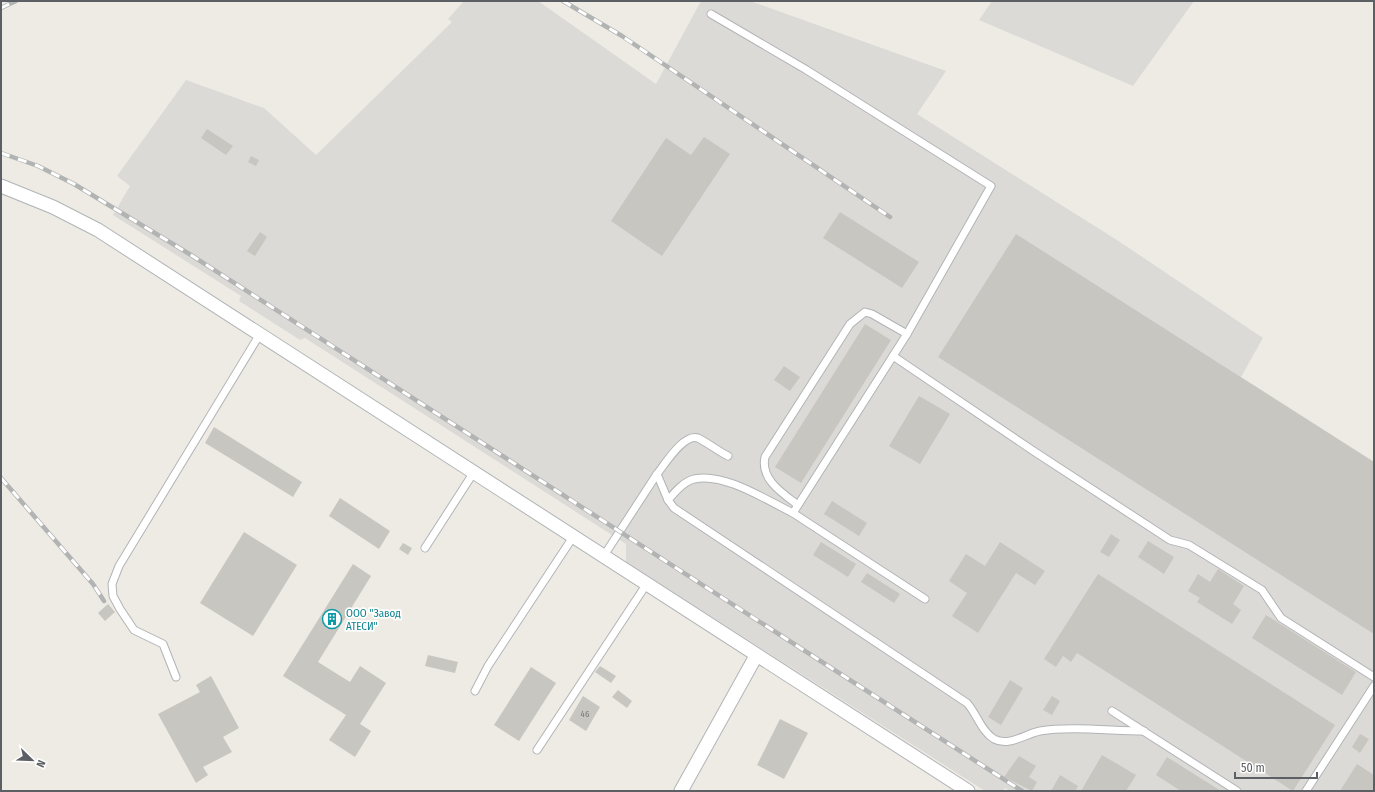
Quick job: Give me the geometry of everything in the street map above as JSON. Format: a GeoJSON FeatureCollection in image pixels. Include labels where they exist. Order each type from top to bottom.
{"type":"FeatureCollection","features":[{"type":"Feature","properties":{"kind":"street"},"geometry":{"type":"LineString","coordinates":[[1,186],[53,207],[98,230],[756,656],[968,791]]}},
{"type":"Feature","properties":{"kind":"street"},"geometry":{"type":"LineString","coordinates":[[681,791],[756,656]]}},
{"type":"Feature","properties":{"kind":"lane"},"geometry":{"type":"LineString","coordinates":[[711,14],[811,74],[991,186],[907,334],[793,512]]}},
{"type":"Feature","properties":{"kind":"lane"},"geometry":{"type":"LineString","coordinates":[[798,505],[771,483],[763,466],[768,452],[850,324],[857,317],[865,312],[872,314],[907,334]]}},
{"type":"Feature","properties":{"kind":"lane"},"geometry":{"type":"LineString","coordinates":[[176,677],[163,644],[134,630],[113,596],[112,584],[119,566],[260,334]]}},
{"type":"Feature","properties":{"kind":"lane"},"geometry":{"type":"LineString","coordinates":[[893,356],[1035,452],[1170,540],[1189,545],[1262,590],[1281,618],[1374,677]]}},
{"type":"Feature","properties":{"kind":"lane"},"geometry":{"type":"LineString","coordinates":[[604,557],[657,474],[678,447],[690,438],[697,438],[728,456]]}},
{"type":"Feature","properties":{"kind":"lane"},"geometry":{"type":"LineString","coordinates":[[425,548],[474,472]]}},
{"type":"Feature","properties":{"kind":"lane"},"geometry":{"type":"LineString","coordinates":[[657,474],[668,500],[674,508],[967,703],[987,733],[994,739],[1007,742],[1049,730],[1144,732]]}},
{"type":"Feature","properties":{"kind":"lane"},"geometry":{"type":"LineString","coordinates":[[668,500],[680,487],[693,479],[710,478],[735,484],[793,512],[925,599]]}},
{"type":"Feature","properties":{"kind":"lane"},"geometry":{"type":"LineString","coordinates":[[475,691],[488,666],[573,537]]}},
{"type":"Feature","properties":{"kind":"lane"},"geometry":{"type":"LineString","coordinates":[[537,750],[646,585]]}},
{"type":"Feature","properties":{"kind":"lane"},"geometry":{"type":"LineString","coordinates":[[1306,791],[1374,686]]}},
{"type":"Feature","properties":{"kind":"lane"},"geometry":{"type":"LineString","coordinates":[[1112,711],[1237,791]]}},
{"type":"Feature","properties":{"kind":"shaded area"},"geometry":{"type":"Polygon","coordinates":[[[464,1],[538,1],[656,84],[701,1],[750,1],[946,71],[917,114],[1120,242],[1263,338],[1241,377],[1374,462],[1374,791],[1010,791],[1005,788],[1003,791],[985,791],[626,562],[626,544],[305,338],[300,340],[239,301],[241,296],[113,215],[130,186],[117,176],[186,80],[264,108],[316,155],[452,22],[448,19],[464,1]]]}},
{"type":"Feature","properties":{"kind":"shaded area"},"geometry":{"type":"Polygon","coordinates":[[[992,1],[1194,1],[1133,86],[979,20],[992,1]]]}},
{"type":"Feature","properties":{"kind":"building"},"geometry":{"type":"Polygon","coordinates":[[[207,129],[233,146],[226,155],[201,138],[207,129]]]}},
{"type":"Feature","properties":{"kind":"building"},"geometry":{"type":"Polygon","coordinates":[[[704,137],[730,154],[662,256],[611,221],[666,138],[691,155],[704,137]]]}},
{"type":"Feature","properties":{"kind":"building"},"geometry":{"type":"Polygon","coordinates":[[[251,156],[259,160],[256,166],[248,162],[251,156]]]}},
{"type":"Feature","properties":{"kind":"building"},"geometry":{"type":"Polygon","coordinates":[[[840,212],[919,262],[902,288],[823,238],[840,212]]]}},
{"type":"Feature","properties":{"kind":"building"},"geometry":{"type":"Polygon","coordinates":[[[260,232],[267,237],[255,256],[247,251],[260,232]]]}},
{"type":"Feature","properties":{"kind":"building"},"geometry":{"type":"Polygon","coordinates":[[[1016,234],[1374,462],[1374,634],[938,357],[1016,234]]]}},
{"type":"Feature","properties":{"kind":"building"},"geometry":{"type":"Polygon","coordinates":[[[865,324],[891,340],[801,483],[775,467],[865,324]]]}},
{"type":"Feature","properties":{"kind":"building"},"geometry":{"type":"Polygon","coordinates":[[[784,366],[800,377],[790,391],[774,380],[784,366]]]}},
{"type":"Feature","properties":{"kind":"building"},"geometry":{"type":"Polygon","coordinates":[[[919,396],[950,414],[920,464],[889,446],[919,396]]]}},
{"type":"Feature","properties":{"kind":"building"},"geometry":{"type":"Polygon","coordinates":[[[214,427],[302,482],[293,497],[205,443],[214,427]]]}},
{"type":"Feature","properties":{"kind":"building"},"geometry":{"type":"Polygon","coordinates":[[[340,498],[390,531],[379,549],[329,516],[340,498]]]}},
{"type":"Feature","properties":{"kind":"building"},"geometry":{"type":"Polygon","coordinates":[[[832,501],[867,523],[859,536],[824,514],[832,501]]]}},
{"type":"Feature","properties":{"kind":"building"},"geometry":{"type":"Polygon","coordinates":[[[244,532],[297,565],[253,636],[200,603],[244,532]]]}},
{"type":"Feature","properties":{"kind":"building"},"geometry":{"type":"Polygon","coordinates":[[[1111,534],[1120,540],[1109,557],[1100,552],[1111,534]]]}},
{"type":"Feature","properties":{"kind":"building"},"geometry":{"type":"Polygon","coordinates":[[[1148,541],[1174,557],[1164,574],[1138,557],[1148,541]]]}},
{"type":"Feature","properties":{"kind":"building"},"geometry":{"type":"Polygon","coordinates":[[[821,542],[856,564],[848,577],[813,555],[821,542]]]}},
{"type":"Feature","properties":{"kind":"building"},"geometry":{"type":"Polygon","coordinates":[[[1000,542],[1045,571],[1035,585],[1016,573],[978,633],[952,616],[967,593],[949,581],[966,554],[985,566],[1000,542]]]}},
{"type":"Feature","properties":{"kind":"building"},"geometry":{"type":"Polygon","coordinates":[[[403,543],[412,548],[408,555],[399,549],[403,543]]]}},
{"type":"Feature","properties":{"kind":"building","name":"ООО \"Завод АТЕСИ\""},"geometry":{"type":"Polygon","coordinates":[[[353,564],[371,576],[318,662],[350,682],[360,666],[386,683],[360,724],[371,731],[355,757],[329,740],[346,715],[283,676],[353,564]]]}},
{"type":"Feature","properties":{"kind":"building"},"geometry":{"type":"Polygon","coordinates":[[[1218,569],[1244,586],[1233,604],[1241,610],[1232,624],[1197,602],[1200,598],[1188,591],[1198,574],[1210,582],[1218,569]]]}},
{"type":"Feature","properties":{"kind":"building"},"geometry":{"type":"Polygon","coordinates":[[[867,573],[900,594],[894,603],[861,582],[867,573]]]}},
{"type":"Feature","properties":{"kind":"building"},"geometry":{"type":"Polygon","coordinates":[[[1098,574],[1335,725],[1293,791],[1077,653],[1071,662],[1063,656],[1056,667],[1044,659],[1098,574]]]}},
{"type":"Feature","properties":{"kind":"building"},"geometry":{"type":"Polygon","coordinates":[[[108,604],[115,612],[105,621],[98,613],[108,604]]]}},
{"type":"Feature","properties":{"kind":"building"},"geometry":{"type":"Polygon","coordinates":[[[1266,615],[1356,672],[1342,695],[1252,638],[1266,615]]]}},
{"type":"Feature","properties":{"kind":"building"},"geometry":{"type":"Polygon","coordinates":[[[428,655],[458,662],[455,673],[425,666],[428,655]]]}},
{"type":"Feature","properties":{"kind":"building"},"geometry":{"type":"Polygon","coordinates":[[[600,666],[616,676],[611,683],[595,672],[600,666]]]}},
{"type":"Feature","properties":{"kind":"building"},"geometry":{"type":"Polygon","coordinates":[[[531,667],[556,683],[519,741],[494,725],[531,667]]]}},
{"type":"Feature","properties":{"kind":"building"},"geometry":{"type":"Polygon","coordinates":[[[211,676],[239,728],[223,737],[232,752],[203,767],[208,775],[196,783],[158,714],[200,692],[196,685],[211,676]]]}},
{"type":"Feature","properties":{"kind":"building"},"geometry":{"type":"Polygon","coordinates":[[[1010,680],[1023,688],[1001,725],[988,717],[1010,680]]]}},
{"type":"Feature","properties":{"kind":"building"},"geometry":{"type":"Polygon","coordinates":[[[618,690],[632,701],[627,708],[612,697],[618,690]]]}},
{"type":"Feature","properties":{"kind":"building"},"geometry":{"type":"Polygon","coordinates":[[[583,696],[600,707],[586,731],[569,720],[583,696]]]}},
{"type":"Feature","properties":{"kind":"building"},"geometry":{"type":"Polygon","coordinates":[[[1052,696],[1060,701],[1052,715],[1043,710],[1052,696]]]}},
{"type":"Feature","properties":{"kind":"building"},"geometry":{"type":"Polygon","coordinates":[[[780,719],[808,733],[784,779],[757,765],[780,719]]]}},
{"type":"Feature","properties":{"kind":"building"},"geometry":{"type":"Polygon","coordinates":[[[1360,734],[1369,739],[1360,753],[1352,747],[1360,734]]]}},
{"type":"Feature","properties":{"kind":"building"},"geometry":{"type":"Polygon","coordinates":[[[1102,755],[1136,775],[1126,791],[1081,791],[1102,755]]]}},
{"type":"Feature","properties":{"kind":"building"},"geometry":{"type":"Polygon","coordinates":[[[1019,756],[1036,766],[1029,777],[1037,782],[1032,791],[1004,777],[1019,756]]]}},
{"type":"Feature","properties":{"kind":"building"},"geometry":{"type":"Polygon","coordinates":[[[1167,757],[1221,791],[1181,791],[1156,775],[1167,757]]]}},
{"type":"Feature","properties":{"kind":"building"},"geometry":{"type":"Polygon","coordinates":[[[1357,764],[1374,775],[1374,791],[1340,791],[1357,764]]]}},
{"type":"Feature","properties":{"kind":"building"},"geometry":{"type":"Polygon","coordinates":[[[1060,775],[1078,786],[1075,791],[1051,791],[1060,775]]]}},
{"type":"Feature","properties":{"kind":"railway"},"geometry":{"type":"LineString","coordinates":[[1,8],[16,1]]}},
{"type":"Feature","properties":{"kind":"railway"},"geometry":{"type":"LineString","coordinates":[[563,1],[622,36],[890,217]]}},
{"type":"Feature","properties":{"kind":"railway"},"geometry":{"type":"LineString","coordinates":[[1,153],[38,166],[74,184],[191,255],[1022,791]]}},
{"type":"Feature","properties":{"kind":"railway"},"geometry":{"type":"LineString","coordinates":[[1,478],[93,584],[104,601]]}},
{"type":"Feature","properties":{"kind":"place","name":"ООО \"Завод АТЕСИ\""},"geometry":{"type":"Point","coordinates":[332,619]}}]}
